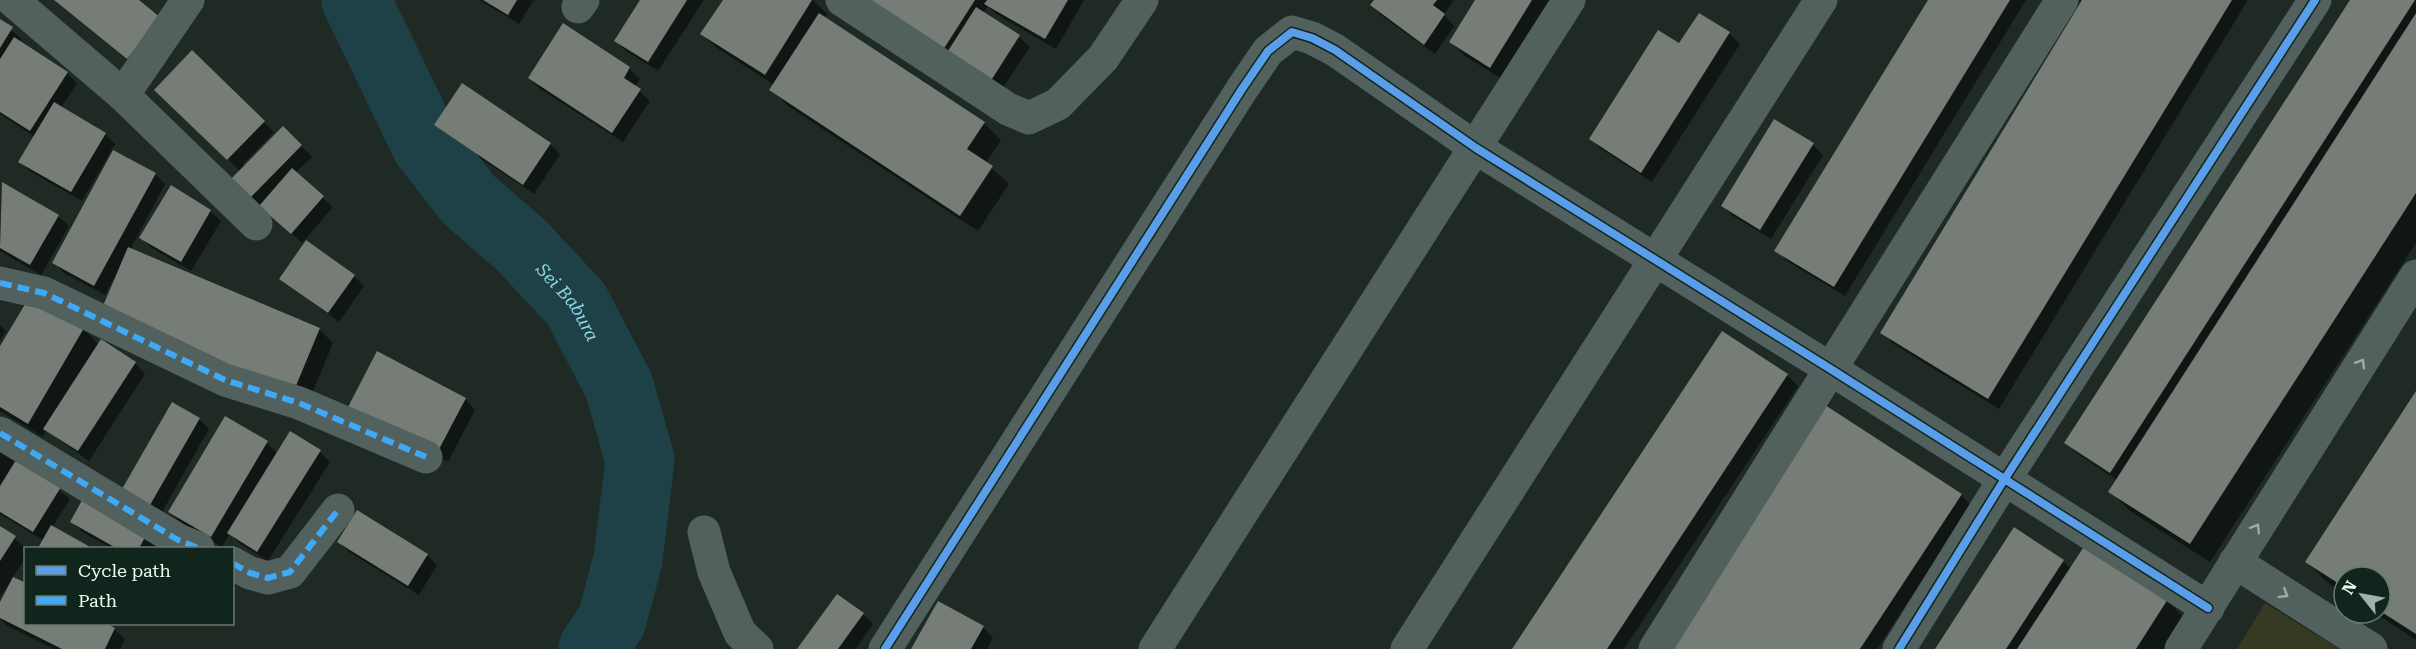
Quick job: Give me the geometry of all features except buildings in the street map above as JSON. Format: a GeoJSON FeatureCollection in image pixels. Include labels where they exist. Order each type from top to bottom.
{"type":"FeatureCollection","features":[{"type":"Feature","properties":{"kind":"street"},"geometry":{"type":"LineString","coordinates":[[123,95],[188,0]]}},
{"type":"Feature","properties":{"kind":"street"},"geometry":{"type":"LineString","coordinates":[[842,0],[1008,108],[1029,118],[1058,104],[1103,58],[1142,0]]}},
{"type":"Feature","properties":{"kind":"street"},"geometry":{"type":"LineString","coordinates":[[1155,649],[1569,0]]}},
{"type":"Feature","properties":{"kind":"street"},"geometry":{"type":"LineString","coordinates":[[1407,649],[1821,0]]}},
{"type":"Feature","properties":{"kind":"street"},"geometry":{"type":"LineString","coordinates":[[1655,649],[1829,368],[2062,0]]}},
{"type":"Feature","properties":{"kind":"street"},"geometry":{"type":"LineString","coordinates":[[1899,649],[2004,480],[2315,0]]}},
{"type":"Feature","properties":{"kind":"street"},"geometry":{"type":"LineString","coordinates":[[19,2],[123,95],[256,224]]}},
{"type":"Feature","properties":{"kind":"street"},"geometry":{"type":"LineString","coordinates":[[885,649],[1268,51],[1292,32],[1312,38],[1476,148],[2208,608]]}},
{"type":"Feature","properties":{"kind":"street"},"geometry":{"type":"LineString","coordinates":[[2192,646],[2208,608],[2235,562],[2416,276]]}},
{"type":"Feature","properties":{"kind":"street"},"geometry":{"type":"LineString","coordinates":[[0,283],[44,293],[225,381],[299,403],[426,457]]}},
{"type":"Feature","properties":{"kind":"street"},"geometry":{"type":"LineString","coordinates":[[0,433],[177,540],[193,547]]}},
{"type":"Feature","properties":{"kind":"street"},"geometry":{"type":"LineString","coordinates":[[234,565],[268,578],[290,572],[338,510]]}},
{"type":"Feature","properties":{"kind":"street"},"geometry":{"type":"LineString","coordinates":[[704,532],[714,572],[740,633],[758,649]]}},
{"type":"Feature","properties":{"kind":"street"},"geometry":{"type":"LineString","coordinates":[[2235,562],[2371,649]]}},
{"type":"Feature","properties":{"kind":"green space"},"geometry":{"type":"Polygon","coordinates":[[[2265,603],[2339,649],[2237,649],[2265,603]]]}},
{"type":"Feature","properties":{"kind":"waterway","name":"Sei Babura"},"geometry":{"type":"LineString","coordinates":[[356,0],[426,145],[469,200],[521,245],[576,304],[619,386],[640,460],[628,559],[612,620],[593,649]]}},
{"type":"Feature","properties":{"kind":"marked path"},"geometry":{"type":"LineString","coordinates":[[0,283],[44,293],[225,380],[299,403],[426,457]]}},
{"type":"Feature","properties":{"kind":"marked path"},"geometry":{"type":"LineString","coordinates":[[0,433],[178,540],[196,547]]}},
{"type":"Feature","properties":{"kind":"marked path"},"geometry":{"type":"LineString","coordinates":[[234,564],[250,573],[268,578],[290,572],[338,510]]}},
{"type":"Feature","properties":{"kind":"cycle path"},"geometry":{"type":"LineString","coordinates":[[1899,649],[2004,480],[2315,0]]}},
{"type":"Feature","properties":{"kind":"cycle path"},"geometry":{"type":"LineString","coordinates":[[885,649],[1242,89],[1268,51],[1292,32],[1312,38],[1335,50],[1476,148],[2208,608]]}}]}
